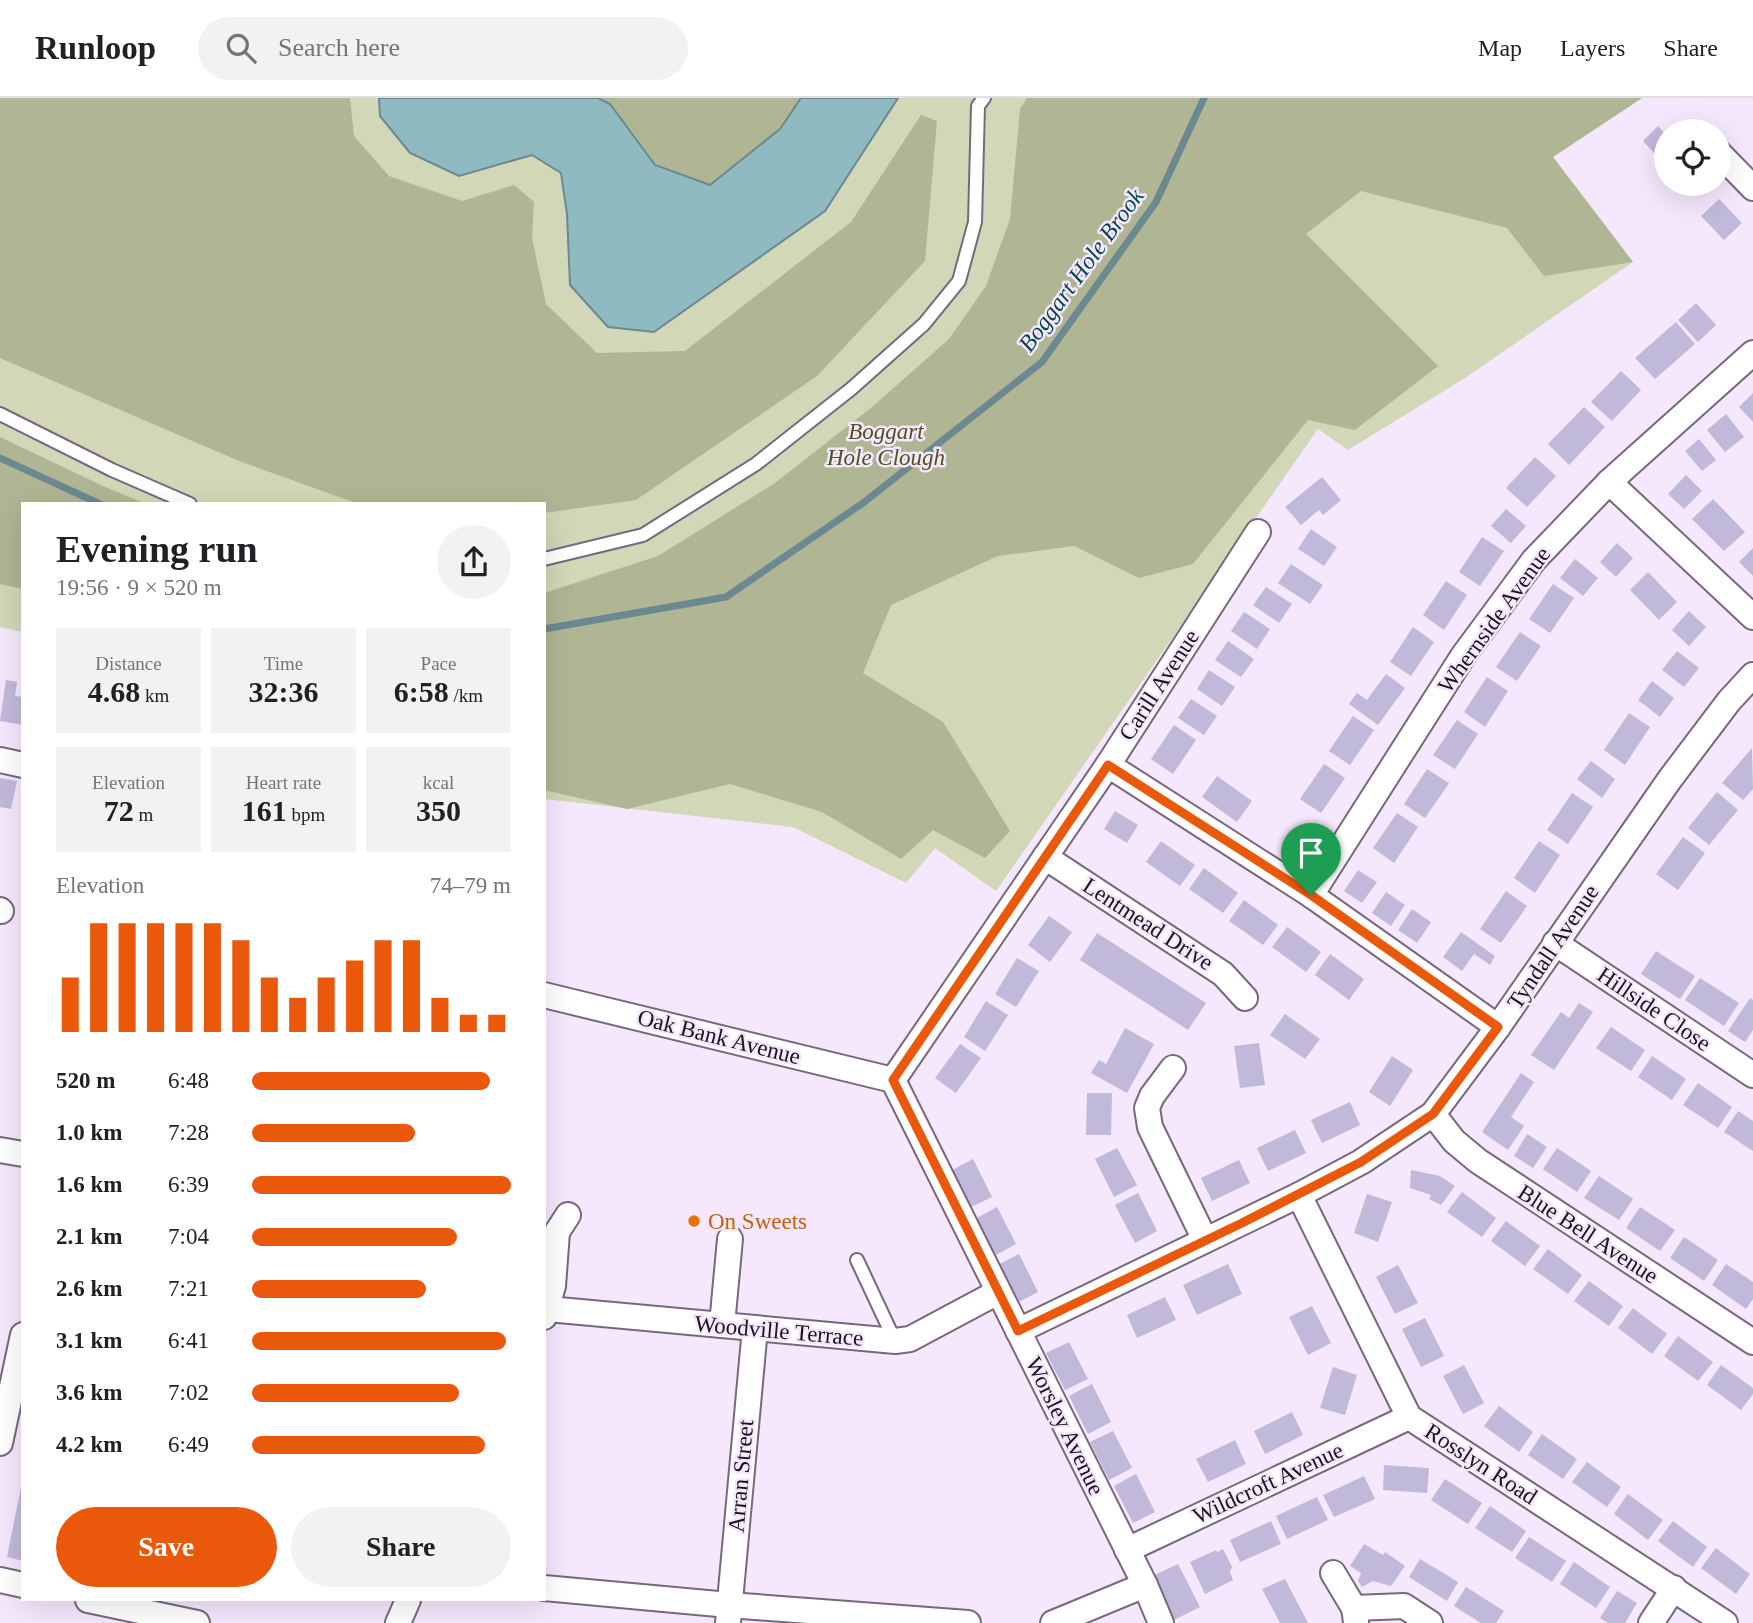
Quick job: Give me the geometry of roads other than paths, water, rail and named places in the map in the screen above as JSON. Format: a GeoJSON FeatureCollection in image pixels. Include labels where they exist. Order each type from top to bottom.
{"type":"FeatureCollection","features":[{"type":"Feature","properties":{"kind":"street"},"geometry":{"type":"LineString","coordinates":[[1731,165],[1753,188]]}},
{"type":"Feature","properties":{"kind":"street","name":"Whernside Avenue"},"geometry":{"type":"LineString","coordinates":[[1311,895],[1463,656],[1534,560],[1609,482],[1753,353]]}},
{"type":"Feature","properties":{"kind":"street"},"geometry":{"type":"LineString","coordinates":[[1609,482],[1753,617]]}},
{"type":"Feature","properties":{"kind":"street","name":"Carill Avenue"},"geometry":{"type":"LineString","coordinates":[[893,1080],[1108,765],[1258,532]]}},
{"type":"Feature","properties":{"kind":"street","name":"Tyndall Avenue"},"geometry":{"type":"LineString","coordinates":[[1018,1331],[1299,1195],[1361,1162],[1433,1114],[1498,1027],[1670,779],[1729,701],[1753,675]]}},
{"type":"Feature","properties":{"kind":"street"},"geometry":{"type":"LineString","coordinates":[[0,760],[21,765]]}},
{"type":"Feature","properties":{"kind":"street"},"geometry":{"type":"LineString","coordinates":[[1108,765],[1311,895],[1498,1027]]}},
{"type":"Feature","properties":{"kind":"street","name":"Lentmead Drive"},"geometry":{"type":"LineString","coordinates":[[1045,857],[1223,974],[1245,998]]}},
{"type":"Feature","properties":{"kind":"street","name":"Hillside Close"},"geometry":{"type":"LineString","coordinates":[[1555,943],[1753,1075]]}},
{"type":"Feature","properties":{"kind":"street","name":"Oak Bank Avenue"},"geometry":{"type":"LineString","coordinates":[[546,995],[893,1080]]}},
{"type":"Feature","properties":{"kind":"street"},"geometry":{"type":"LineString","coordinates":[[1173,1068],[1152,1096],[1147,1108],[1150,1127],[1205,1240]]}},
{"type":"Feature","properties":{"kind":"street","name":"Worsley Avenue"},"geometry":{"type":"LineString","coordinates":[[893,1080],[1145,1585],[1161,1623]]}},
{"type":"Feature","properties":{"kind":"street","name":"Blue Bell Avenue"},"geometry":{"type":"LineString","coordinates":[[1433,1114],[1454,1141],[1478,1161],[1753,1342]]}},
{"type":"Feature","properties":{"kind":"street"},"geometry":{"type":"LineString","coordinates":[[0,1150],[21,1154]]}},
{"type":"Feature","properties":{"kind":"street","name":"Rosslyn Road"},"geometry":{"type":"LineString","coordinates":[[1299,1195],[1409,1417],[1725,1623]]}},
{"type":"Feature","properties":{"kind":"street"},"geometry":{"type":"LineString","coordinates":[[546,1313],[553,1286],[558,1226],[568,1214]]}},
{"type":"Feature","properties":{"kind":"street"},"geometry":{"type":"LineString","coordinates":[[722,1325],[730,1239]]}},
{"type":"Feature","properties":{"kind":"street","name":"Woodville Terrace"},"geometry":{"type":"LineString","coordinates":[[546,1313],[722,1325],[895,1341],[910,1339],[998,1292]]}},
{"type":"Feature","properties":{"kind":"street","name":"Arran Street"},"geometry":{"type":"LineString","coordinates":[[728,1614],[755,1328]]}},
{"type":"Feature","properties":{"kind":"street"},"geometry":{"type":"LineString","coordinates":[[0,1443],[13,1349]]}},
{"type":"Feature","properties":{"kind":"street","name":"Wildcroft Avenue"},"geometry":{"type":"LineString","coordinates":[[1127,1550],[1409,1417]]}},
{"type":"Feature","properties":{"kind":"street"},"geometry":{"type":"LineString","coordinates":[[1333,1573],[1355,1616],[1404,1606],[1430,1623]]}},
{"type":"Feature","properties":{"kind":"street"},"geometry":{"type":"LineString","coordinates":[[0,1580],[21,1585]]}},
{"type":"Feature","properties":{"kind":"street"},"geometry":{"type":"LineString","coordinates":[[1053,1623],[1145,1585]]}},
{"type":"Feature","properties":{"kind":"street"},"geometry":{"type":"LineString","coordinates":[[546,1588],[728,1614],[968,1623]]}},
{"type":"Feature","properties":{"kind":"street"},"geometry":{"type":"LineString","coordinates":[[1651,1623],[1674,1588]]}},
{"type":"Feature","properties":{"kind":"street"},"geometry":{"type":"LineString","coordinates":[[93,1601],[197,1623]]}},
{"type":"Feature","properties":{"kind":"street"},"geometry":{"type":"LineString","coordinates":[[398,1623],[408,1601]]}},
{"type":"Feature","properties":{"kind":"lane"},"geometry":{"type":"LineString","coordinates":[[546,559],[643,535],[756,464],[851,389],[924,324],[959,281],[975,222],[978,106],[984,98]]}},
{"type":"Feature","properties":{"kind":"lane"},"geometry":{"type":"LineString","coordinates":[[0,414],[113,470],[185,502]]}},
{"type":"Feature","properties":{"kind":"lane"},"geometry":{"type":"LineString","coordinates":[[857,1260],[895,1341]]}},
{"type":"Feature","properties":{"kind":"waterway","name":"Boggart Hole Brook"},"geometry":{"type":"LineString","coordinates":[[546,629],[726,597],[863,503],[1042,362],[1156,202],[1204,98]]}},
{"type":"Feature","properties":{"kind":"waterway","name":"Boggart Hole Brook"},"geometry":{"type":"LineString","coordinates":[[0,458],[96,502]]}},
{"type":"Feature","properties":{"kind":"place","name":"On Sweets"},"geometry":{"type":"Point","coordinates":[694,1221]}},
{"type":"Feature","properties":{"kind":"park label","name":"Boggart Hole Clough"},"geometry":{"type":"Point","coordinates":[886,444]}}]}
